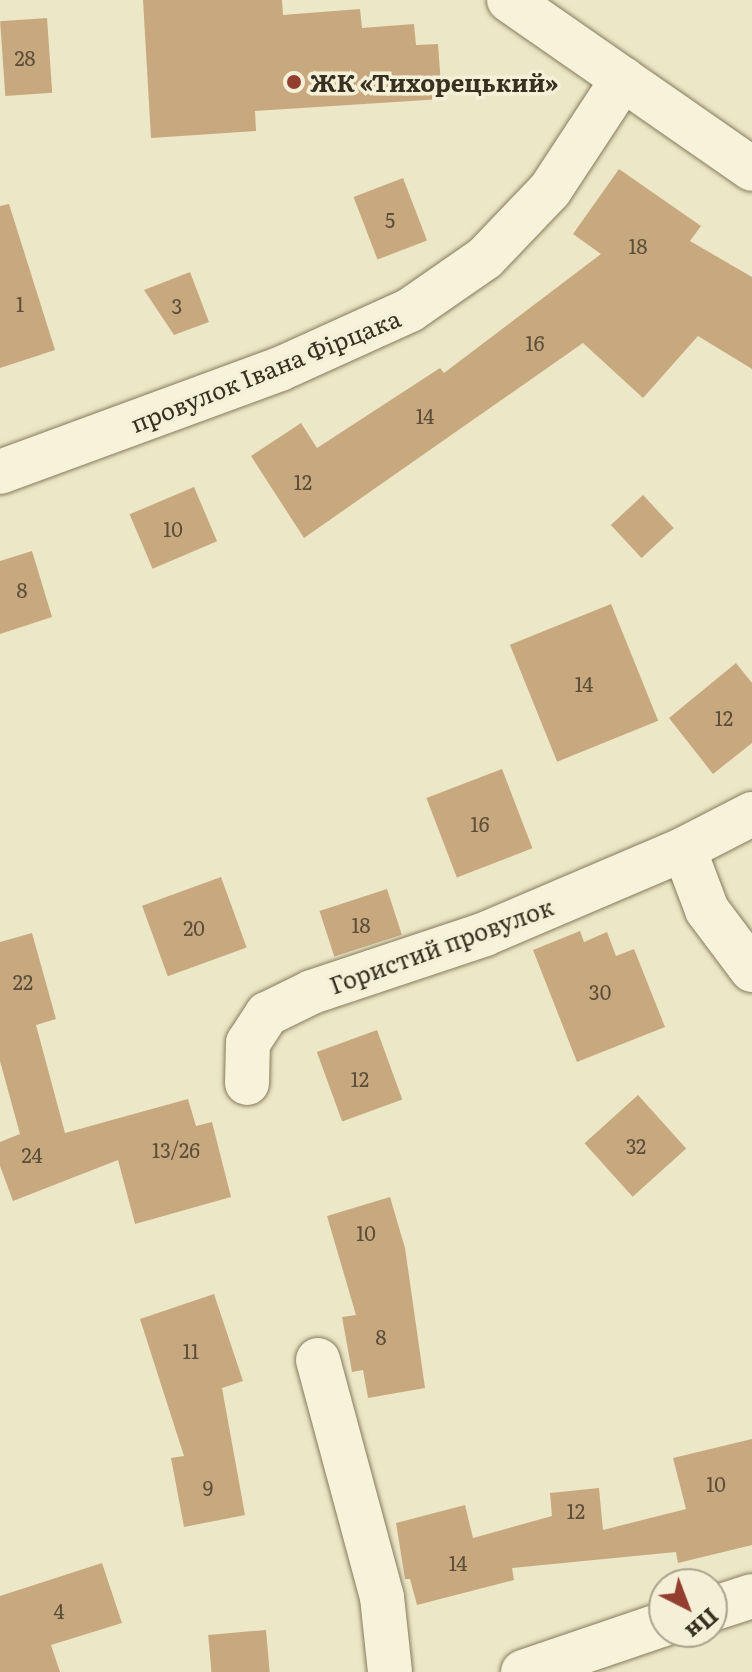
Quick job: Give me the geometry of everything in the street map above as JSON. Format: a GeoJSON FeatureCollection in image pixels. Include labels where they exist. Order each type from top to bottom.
{"type":"FeatureCollection","features":[{"type":"Feature","properties":{"kind":"street"},"geometry":{"type":"LineString","coordinates":[[509,0],[752,169]]}},
{"type":"Feature","properties":{"kind":"street","name":"провулок Івана Фірцака"},"geometry":{"type":"LineString","coordinates":[[0,472],[280,369],[410,310],[485,258],[550,190],[623,79]]}},
{"type":"Feature","properties":{"kind":"street","name":"Гористий провулок"},"geometry":{"type":"LineString","coordinates":[[247,1083],[248,1043],[267,1014],[312,992],[485,934],[684,849],[752,814]]}},
{"type":"Feature","properties":{"kind":"street"},"geometry":{"type":"LineString","coordinates":[[684,849],[707,910],[752,970]]}},
{"type":"Feature","properties":{"kind":"street"},"geometry":{"type":"LineString","coordinates":[[318,1360],[382,1597],[390,1672]]}},
{"type":"Feature","properties":{"kind":"street"},"geometry":{"type":"LineString","coordinates":[[728,1604],[752,1596]]}},
{"type":"Feature","properties":{"kind":"street"},"geometry":{"type":"LineString","coordinates":[[544,1668],[648,1630]]}},
{"type":"Feature","properties":{"kind":"building","name":"ЖК «Тихорецький»"},"geometry":{"type":"Polygon","coordinates":[[[143,0],[282,0],[283,15],[360,9],[362,28],[414,24],[416,45],[438,44],[442,99],[255,111],[256,131],[151,138],[143,0]]]}},
{"type":"Feature","properties":{"kind":"building"},"geometry":{"type":"Polygon","coordinates":[[[47,18],[52,93],[5,96],[0,21],[47,18]]]}},
{"type":"Feature","properties":{"kind":"building"},"geometry":{"type":"Polygon","coordinates":[[[619,169],[701,226],[690,241],[752,277],[752,369],[698,336],[643,398],[583,343],[304,538],[251,456],[301,423],[317,448],[440,368],[444,373],[601,254],[573,234],[619,169]]]}},
{"type":"Feature","properties":{"kind":"building"},"geometry":{"type":"Polygon","coordinates":[[[403,178],[427,241],[378,260],[354,197],[403,178]]]}},
{"type":"Feature","properties":{"kind":"building"},"geometry":{"type":"Polygon","coordinates":[[[9,204],[55,350],[0,368],[0,206],[9,204]]]}},
{"type":"Feature","properties":{"kind":"building"},"geometry":{"type":"Polygon","coordinates":[[[190,272],[209,322],[174,335],[144,290],[190,272]]]}},
{"type":"Feature","properties":{"kind":"building"},"geometry":{"type":"Polygon","coordinates":[[[194,487],[217,541],[153,569],[130,514],[194,487]]]}},
{"type":"Feature","properties":{"kind":"building"},"geometry":{"type":"Polygon","coordinates":[[[643,495],[674,528],[642,558],[611,525],[643,495]]]}},
{"type":"Feature","properties":{"kind":"building"},"geometry":{"type":"Polygon","coordinates":[[[32,551],[52,617],[0,634],[0,561],[32,551]]]}},
{"type":"Feature","properties":{"kind":"building"},"geometry":{"type":"Polygon","coordinates":[[[611,604],[658,721],[557,762],[510,645],[611,604]]]}},
{"type":"Feature","properties":{"kind":"building"},"geometry":{"type":"Polygon","coordinates":[[[736,663],[752,683],[752,743],[713,774],[669,718],[736,663]]]}},
{"type":"Feature","properties":{"kind":"building"},"geometry":{"type":"Polygon","coordinates":[[[502,769],[532,848],[457,877],[426,798],[502,769]]]}},
{"type":"Feature","properties":{"kind":"building"},"geometry":{"type":"Polygon","coordinates":[[[221,877],[247,947],[168,976],[142,906],[221,877]]]}},
{"type":"Feature","properties":{"kind":"building"},"geometry":{"type":"Polygon","coordinates":[[[387,889],[402,935],[334,957],[319,911],[387,889]]]}},
{"type":"Feature","properties":{"kind":"building"},"geometry":{"type":"Polygon","coordinates":[[[580,931],[584,942],[607,932],[616,956],[634,949],[665,1027],[577,1062],[533,950],[580,931]]]}},
{"type":"Feature","properties":{"kind":"building"},"geometry":{"type":"Polygon","coordinates":[[[32,933],[56,1019],[36,1025],[65,1133],[188,1099],[196,1126],[212,1122],[231,1197],[135,1224],[118,1160],[13,1201],[0,1166],[0,1142],[20,1134],[0,1061],[0,942],[32,933]]]}},
{"type":"Feature","properties":{"kind":"building"},"geometry":{"type":"Polygon","coordinates":[[[377,1030],[402,1100],[342,1121],[317,1052],[377,1030]]]}},
{"type":"Feature","properties":{"kind":"building"},"geometry":{"type":"Polygon","coordinates":[[[638,1095],[686,1149],[633,1197],[584,1143],[638,1095]]]}},
{"type":"Feature","properties":{"kind":"building"},"geometry":{"type":"Polygon","coordinates":[[[390,1197],[405,1248],[425,1388],[368,1398],[363,1370],[352,1372],[342,1317],[356,1315],[327,1216],[390,1197]]]}},
{"type":"Feature","properties":{"kind":"building"},"geometry":{"type":"Polygon","coordinates":[[[214,1294],[243,1381],[222,1388],[245,1515],[184,1527],[171,1458],[184,1456],[140,1319],[214,1294]]]}},
{"type":"Feature","properties":{"kind":"building"},"geometry":{"type":"Polygon","coordinates":[[[752,1439],[752,1545],[678,1563],[676,1552],[512,1568],[514,1580],[417,1605],[410,1579],[405,1579],[396,1523],[465,1505],[473,1538],[552,1516],[550,1493],[599,1488],[603,1530],[686,1509],[673,1458],[752,1439]]]}},
{"type":"Feature","properties":{"kind":"building"},"geometry":{"type":"Polygon","coordinates":[[[102,1563],[122,1623],[51,1645],[60,1672],[0,1672],[0,1596],[102,1563]]]}},
{"type":"Feature","properties":{"kind":"building"},"geometry":{"type":"Polygon","coordinates":[[[266,1630],[270,1672],[211,1672],[208,1635],[266,1630]]]}},
{"type":"Feature","properties":{"kind":"place","name":"ЖК «Тихорецький»"},"geometry":{"type":"Point","coordinates":[294,82]}}]}
